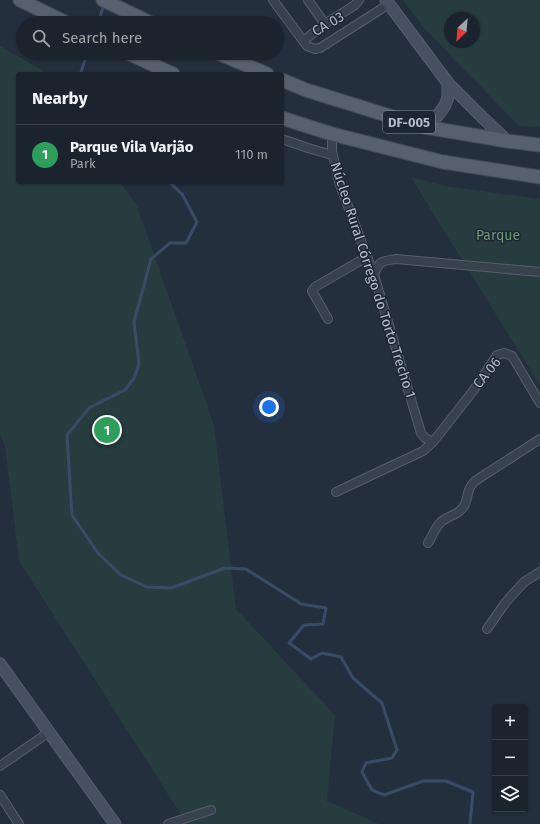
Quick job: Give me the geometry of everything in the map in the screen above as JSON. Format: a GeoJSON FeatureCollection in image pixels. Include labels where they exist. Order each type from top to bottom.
{"type":"FeatureCollection","features":[{"type":"Feature","properties":{"kind":"main road"},"geometry":{"type":"LineString","coordinates":[[20,0],[53,16]]}},
{"type":"Feature","properties":{"kind":"main road"},"geometry":{"type":"LineString","coordinates":[[103,0],[135,16]]}},
{"type":"Feature","properties":{"kind":"main road"},"geometry":{"type":"LineString","coordinates":[[143,60],[169,72]]}},
{"type":"Feature","properties":{"kind":"main road"},"geometry":{"type":"LineString","coordinates":[[234,60],[262,72]]}},
{"type":"Feature","properties":{"kind":"main road","name":"DF-005"},"geometry":{"type":"LineString","coordinates":[[284,81],[306,90],[425,127],[540,145]]}},
{"type":"Feature","properties":{"kind":"main road","name":"DF-005"},"geometry":{"type":"LineString","coordinates":[[284,119],[332,134],[443,162],[540,177]]}},
{"type":"Feature","properties":{"kind":"street","name":"CA 03"},"geometry":{"type":"LineString","coordinates":[[273,0],[307,46],[315,49],[320,48],[387,2],[448,83],[507,141]]}},
{"type":"Feature","properties":{"kind":"street","name":"CA 03"},"geometry":{"type":"LineString","coordinates":[[308,0],[325,24]]}},
{"type":"Feature","properties":{"kind":"street","name":"CA 03"},"geometry":{"type":"LineString","coordinates":[[303,41],[325,24],[355,5],[359,0]]}},
{"type":"Feature","properties":{"kind":"street"},"geometry":{"type":"LineString","coordinates":[[425,127],[436,118],[441,110],[447,98],[448,83]]}},
{"type":"Feature","properties":{"kind":"street","name":"Núcleo Rural Córrego do Torto Trecho 1"},"geometry":{"type":"LineString","coordinates":[[332,134],[332,155],[339,182],[374,276],[421,433],[425,438],[433,442]]}},
{"type":"Feature","properties":{"kind":"street"},"geometry":{"type":"LineString","coordinates":[[284,140],[332,155]]}},
{"type":"Feature","properties":{"kind":"street"},"geometry":{"type":"LineString","coordinates":[[328,319],[312,291],[315,287],[358,262],[368,258]]}},
{"type":"Feature","properties":{"kind":"street"},"geometry":{"type":"LineString","coordinates":[[374,276],[377,266],[384,261],[396,259],[540,272]]}},
{"type":"Feature","properties":{"kind":"street","name":"CA 06"},"geometry":{"type":"LineString","coordinates":[[433,442],[473,391],[497,355],[504,353],[512,356],[540,403]]}},
{"type":"Feature","properties":{"kind":"street"},"geometry":{"type":"LineString","coordinates":[[428,543],[439,524],[461,511],[465,504],[470,486],[540,439]]}},
{"type":"Feature","properties":{"kind":"street"},"geometry":{"type":"LineString","coordinates":[[336,492],[423,451],[433,442]]}},
{"type":"Feature","properties":{"kind":"street"},"geometry":{"type":"LineString","coordinates":[[487,629],[510,597],[524,582],[540,572]]}},
{"type":"Feature","properties":{"kind":"street"},"geometry":{"type":"LineString","coordinates":[[0,664],[115,824]]}},
{"type":"Feature","properties":{"kind":"street"},"geometry":{"type":"LineString","coordinates":[[0,766],[49,732]]}},
{"type":"Feature","properties":{"kind":"street"},"geometry":{"type":"LineString","coordinates":[[0,797],[20,824]]}},
{"type":"Feature","properties":{"kind":"street"},"geometry":{"type":"LineString","coordinates":[[168,824],[211,810]]}},
{"type":"Feature","properties":{"kind":"green space"},"geometry":{"type":"Polygon","coordinates":[[[403,0],[540,0],[540,127],[519,126],[425,29],[403,0]]]}},
{"type":"Feature","properties":{"kind":"green space"},"geometry":{"type":"Polygon","coordinates":[[[0,46],[16,55],[16,60],[24,60],[44,72],[16,72],[16,184],[121,184],[137,206],[214,425],[236,609],[335,715],[327,801],[379,824],[187,824],[19,561],[5,446],[0,435],[0,46]]]}},
{"type":"Feature","properties":{"kind":"green space","name":"Parque"},"geometry":{"type":"Polygon","coordinates":[[[411,177],[445,186],[540,199],[540,385],[431,210],[411,177]]]}},
{"type":"Feature","properties":{"kind":"waterway"},"geometry":{"type":"LineString","coordinates":[[100,16],[104,4]]}},
{"type":"Feature","properties":{"kind":"waterway"},"geometry":{"type":"LineString","coordinates":[[81,72],[85,60]]}},
{"type":"Feature","properties":{"kind":"waterway"},"geometry":{"type":"LineString","coordinates":[[171,184],[182,194],[197,222],[186,243],[170,243],[151,259],[134,322],[139,364],[134,378],[125,390],[89,408],[67,435],[72,515],[98,553],[121,575],[147,587],[171,588],[225,568],[246,569],[301,604],[326,608],[323,624],[304,625],[289,643],[311,659],[322,653],[341,657],[353,678],[382,703],[397,750],[392,758],[366,763],[362,772],[372,790],[384,795],[423,781],[446,781],[473,792],[470,824]]}},
{"type":"Feature","properties":{"kind":"place","name":"Parque Vila Varjão"},"geometry":{"type":"Point","coordinates":[107,430]}}]}
